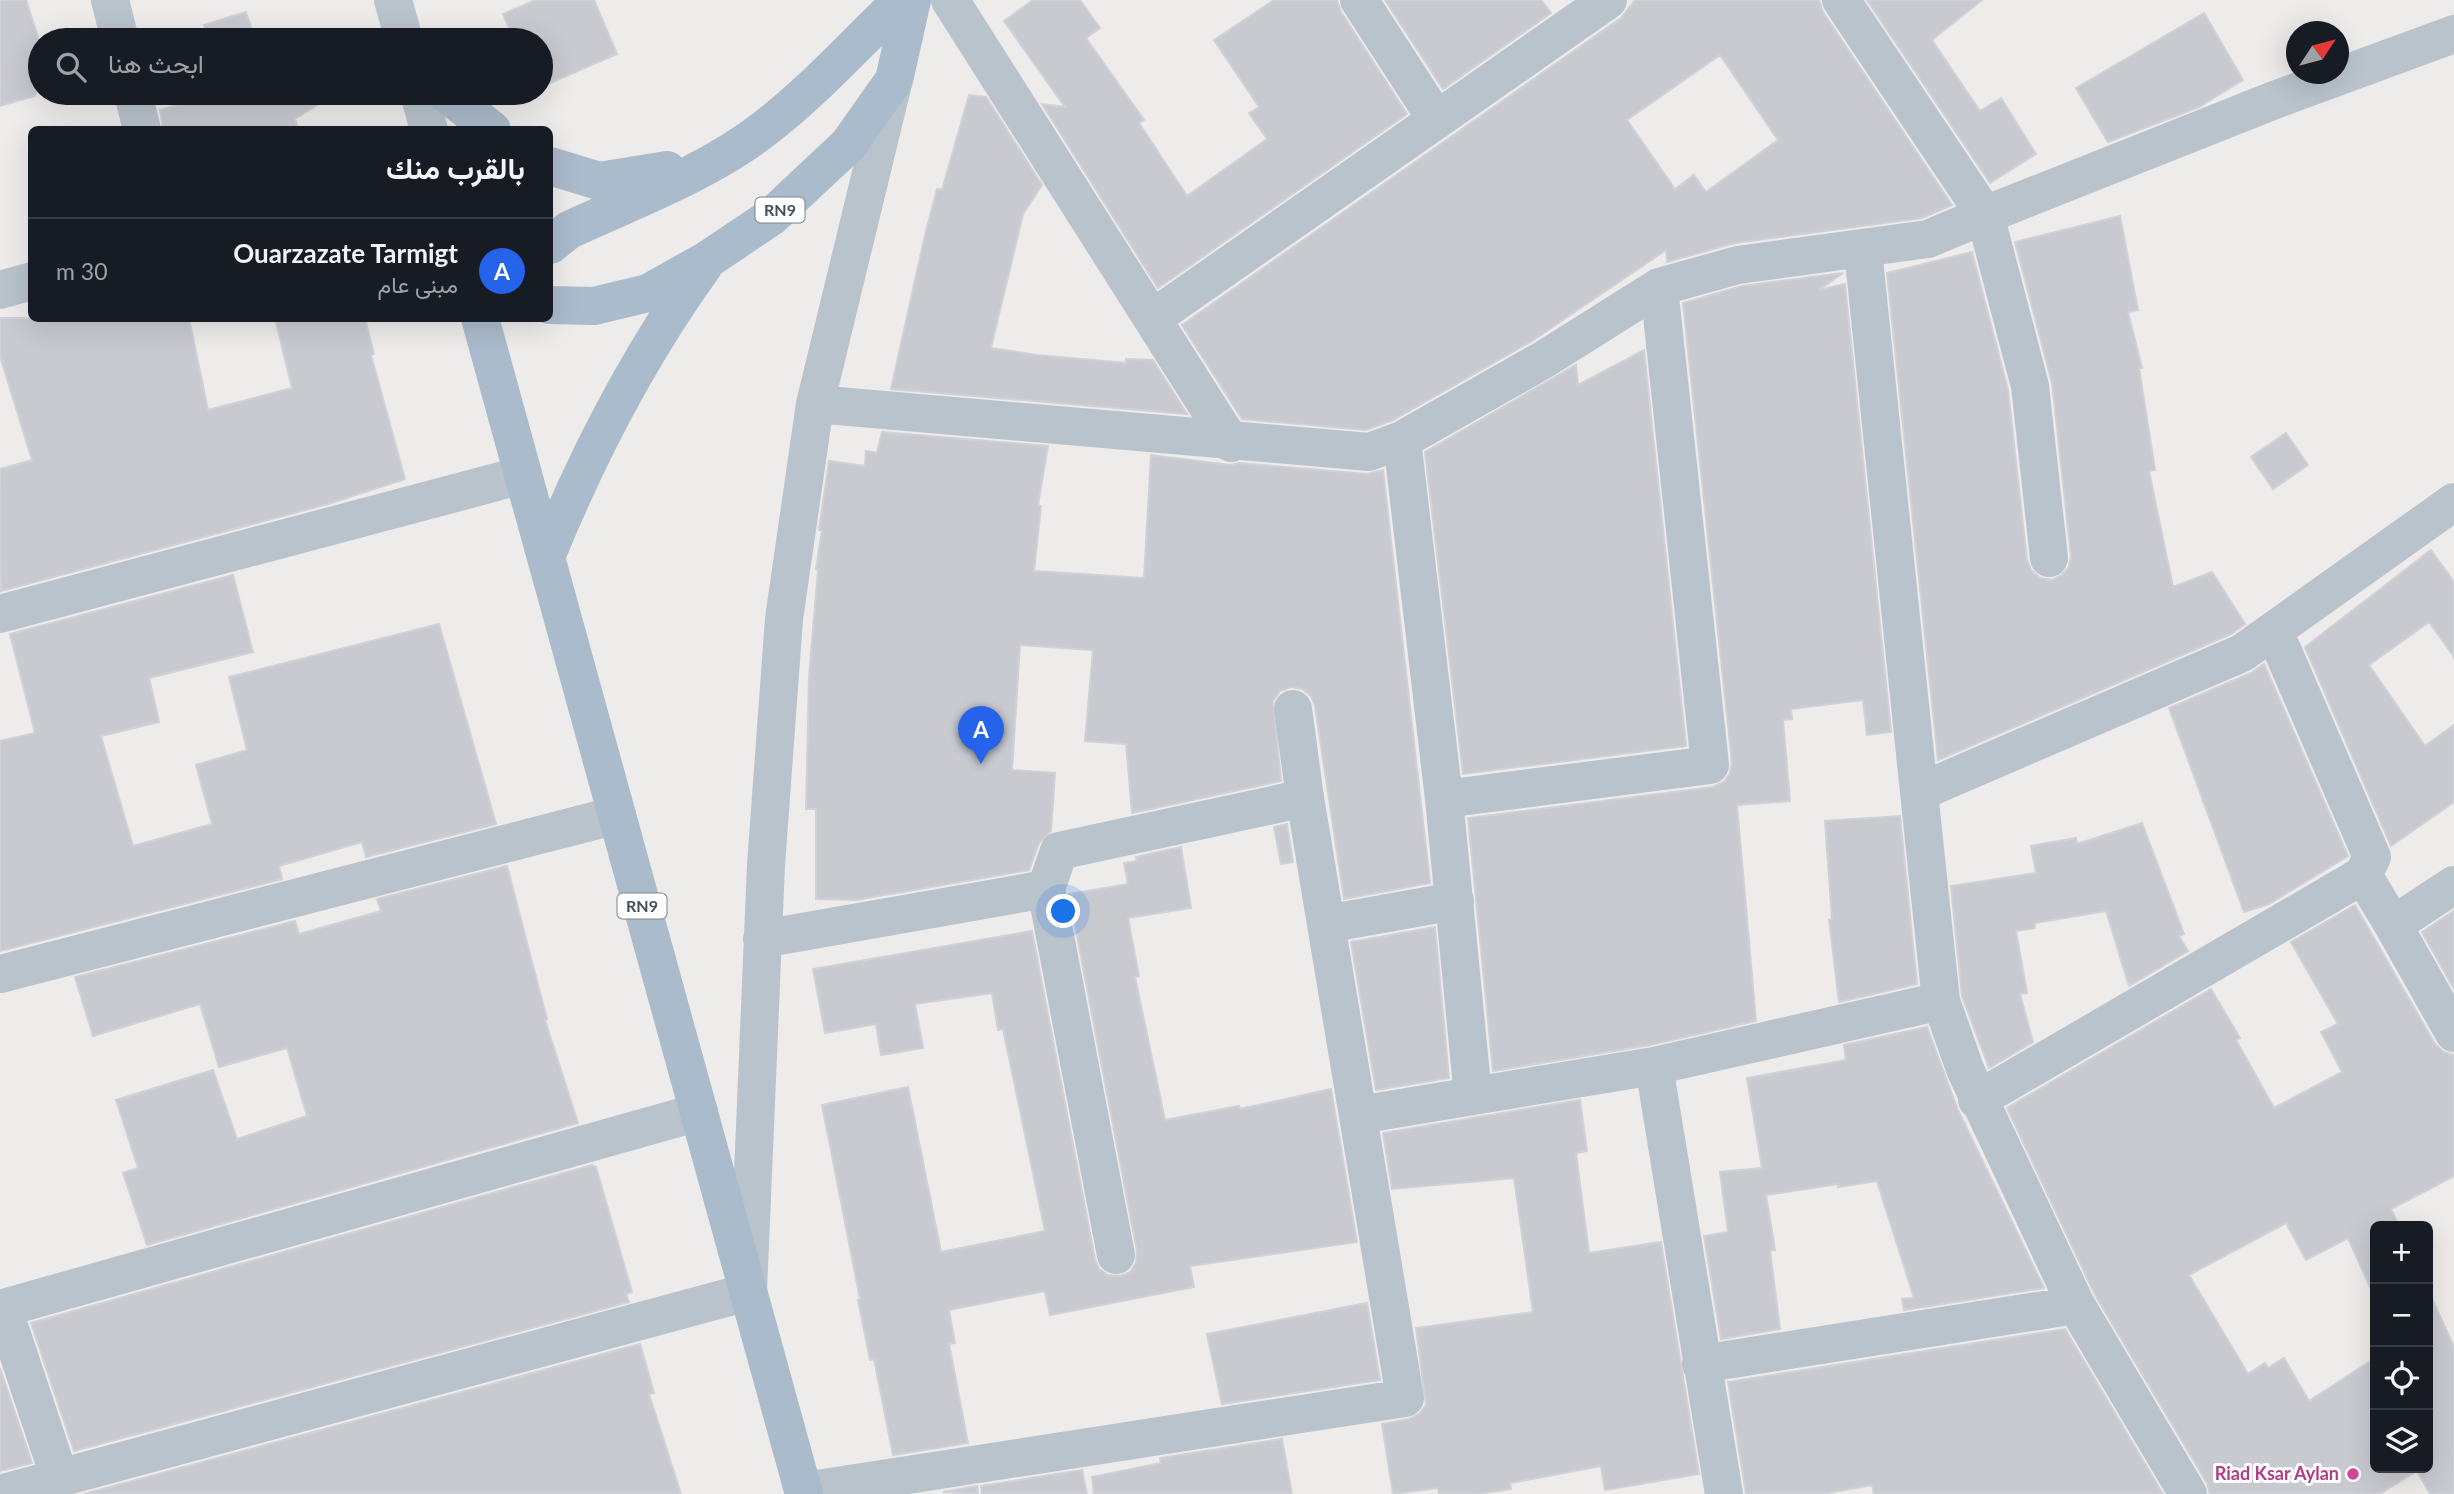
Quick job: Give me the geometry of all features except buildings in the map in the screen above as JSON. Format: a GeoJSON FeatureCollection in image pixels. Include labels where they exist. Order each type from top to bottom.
{"type":"FeatureCollection","features":[{"type":"Feature","properties":{"kind":"main road"},"geometry":{"type":"LineString","coordinates":[[553,243],[569,230],[710,163],[763,130],[812,88],[901,0]]}},
{"type":"Feature","properties":{"kind":"main road","name":"RN9"},"geometry":{"type":"LineString","coordinates":[[553,305],[594,306],[648,293],[707,260],[771,217],[818,177],[848,145],[894,80],[912,0]]}},
{"type":"Feature","properties":{"kind":"main road"},"geometry":{"type":"LineString","coordinates":[[461,105],[487,126]]}},
{"type":"Feature","properties":{"kind":"main road"},"geometry":{"type":"LineString","coordinates":[[553,167],[599,181],[710,163]]}},
{"type":"Feature","properties":{"kind":"main road"},"geometry":{"type":"LineString","coordinates":[[546,556],[572,493],[634,369],[707,260]]}},
{"type":"Feature","properties":{"kind":"main road","name":"RN9"},"geometry":{"type":"LineString","coordinates":[[481,322],[804,1493]]}},
{"type":"Feature","properties":{"kind":"street"},"geometry":{"type":"LineString","coordinates":[[110,0],[117,28]]}},
{"type":"Feature","properties":{"kind":"street"},"geometry":{"type":"LineString","coordinates":[[393,0],[401,28]]}},
{"type":"Feature","properties":{"kind":"street"},"geometry":{"type":"LineString","coordinates":[[950,0],[1231,443]]}},
{"type":"Feature","properties":{"kind":"street"},"geometry":{"type":"LineString","coordinates":[[1359,0],[1436,119]]}},
{"type":"Feature","properties":{"kind":"street"},"geometry":{"type":"LineString","coordinates":[[1153,318],[1608,0]]}},
{"type":"Feature","properties":{"kind":"street"},"geometry":{"type":"LineString","coordinates":[[1841,0],[1984,215],[2030,386],[2049,558]]}},
{"type":"Feature","properties":{"kind":"street"},"geometry":{"type":"LineString","coordinates":[[815,404],[1231,443],[1369,452],[1402,440],[1543,360],[1659,287],[1738,265],[1928,239],[2277,99],[2454,34]]}},
{"type":"Feature","properties":{"kind":"street"},"geometry":{"type":"LineString","coordinates":[[0,1494],[748,1292],[762,939],[784,619],[815,404],[838,317],[867,177],[894,80]]}},
{"type":"Feature","properties":{"kind":"street"},"geometry":{"type":"LineString","coordinates":[[136,105],[141,126]]}},
{"type":"Feature","properties":{"kind":"street"},"geometry":{"type":"LineString","coordinates":[[422,105],[428,126]]}},
{"type":"Feature","properties":{"kind":"street"},"geometry":{"type":"LineString","coordinates":[[1863,250],[1941,1001],[1978,1100],[2076,1305],[2188,1494]]}},
{"type":"Feature","properties":{"kind":"street"},"geometry":{"type":"LineString","coordinates":[[0,289],[28,282]]}},
{"type":"Feature","properties":{"kind":"street"},"geometry":{"type":"LineString","coordinates":[[1444,799],[1710,765],[1659,287]]}},
{"type":"Feature","properties":{"kind":"street"},"geometry":{"type":"LineString","coordinates":[[1402,440],[1444,799],[1473,1096]]}},
{"type":"Feature","properties":{"kind":"street"},"geometry":{"type":"LineString","coordinates":[[0,614],[523,475]]}},
{"type":"Feature","properties":{"kind":"street"},"geometry":{"type":"LineString","coordinates":[[1919,792],[2242,653],[2454,502]]}},
{"type":"Feature","properties":{"kind":"street"},"geometry":{"type":"LineString","coordinates":[[1978,1100],[2363,875],[2372,857],[2274,631]]}},
{"type":"Feature","properties":{"kind":"street"},"geometry":{"type":"LineString","coordinates":[[804,1493],[1405,1398],[1305,798],[1293,709]]}},
{"type":"Feature","properties":{"kind":"street"},"geometry":{"type":"LineString","coordinates":[[1116,1255],[1046,889],[1059,851],[1305,798]]}},
{"type":"Feature","properties":{"kind":"street"},"geometry":{"type":"LineString","coordinates":[[0,974],[617,816]]}},
{"type":"Feature","properties":{"kind":"street"},"geometry":{"type":"LineString","coordinates":[[2363,875],[2454,1033]]}},
{"type":"Feature","properties":{"kind":"street"},"geometry":{"type":"LineString","coordinates":[[2393,925],[2454,885]]}},
{"type":"Feature","properties":{"kind":"street"},"geometry":{"type":"LineString","coordinates":[[762,939],[1046,889]]}},
{"type":"Feature","properties":{"kind":"street"},"geometry":{"type":"LineString","coordinates":[[1326,924],[1455,901]]}},
{"type":"Feature","properties":{"kind":"street"},"geometry":{"type":"LineString","coordinates":[[1359,1115],[1654,1066],[1941,1001]]}},
{"type":"Feature","properties":{"kind":"street"},"geometry":{"type":"LineString","coordinates":[[1654,1066],[1724,1494]]}},
{"type":"Feature","properties":{"kind":"street"},"geometry":{"type":"LineString","coordinates":[[59,1476],[2,1309],[699,1112]]}},
{"type":"Feature","properties":{"kind":"street"},"geometry":{"type":"LineString","coordinates":[[1702,1364],[2076,1305]]}},
{"type":"Feature","properties":{"kind":"place","name":"Ouarzazate Tarmigt"},"geometry":{"type":"Point","coordinates":[981,764]}},
{"type":"Feature","properties":{"kind":"place","name":"Riad Ksar Aylan"},"geometry":{"type":"Point","coordinates":[2353,1474]}}]}
